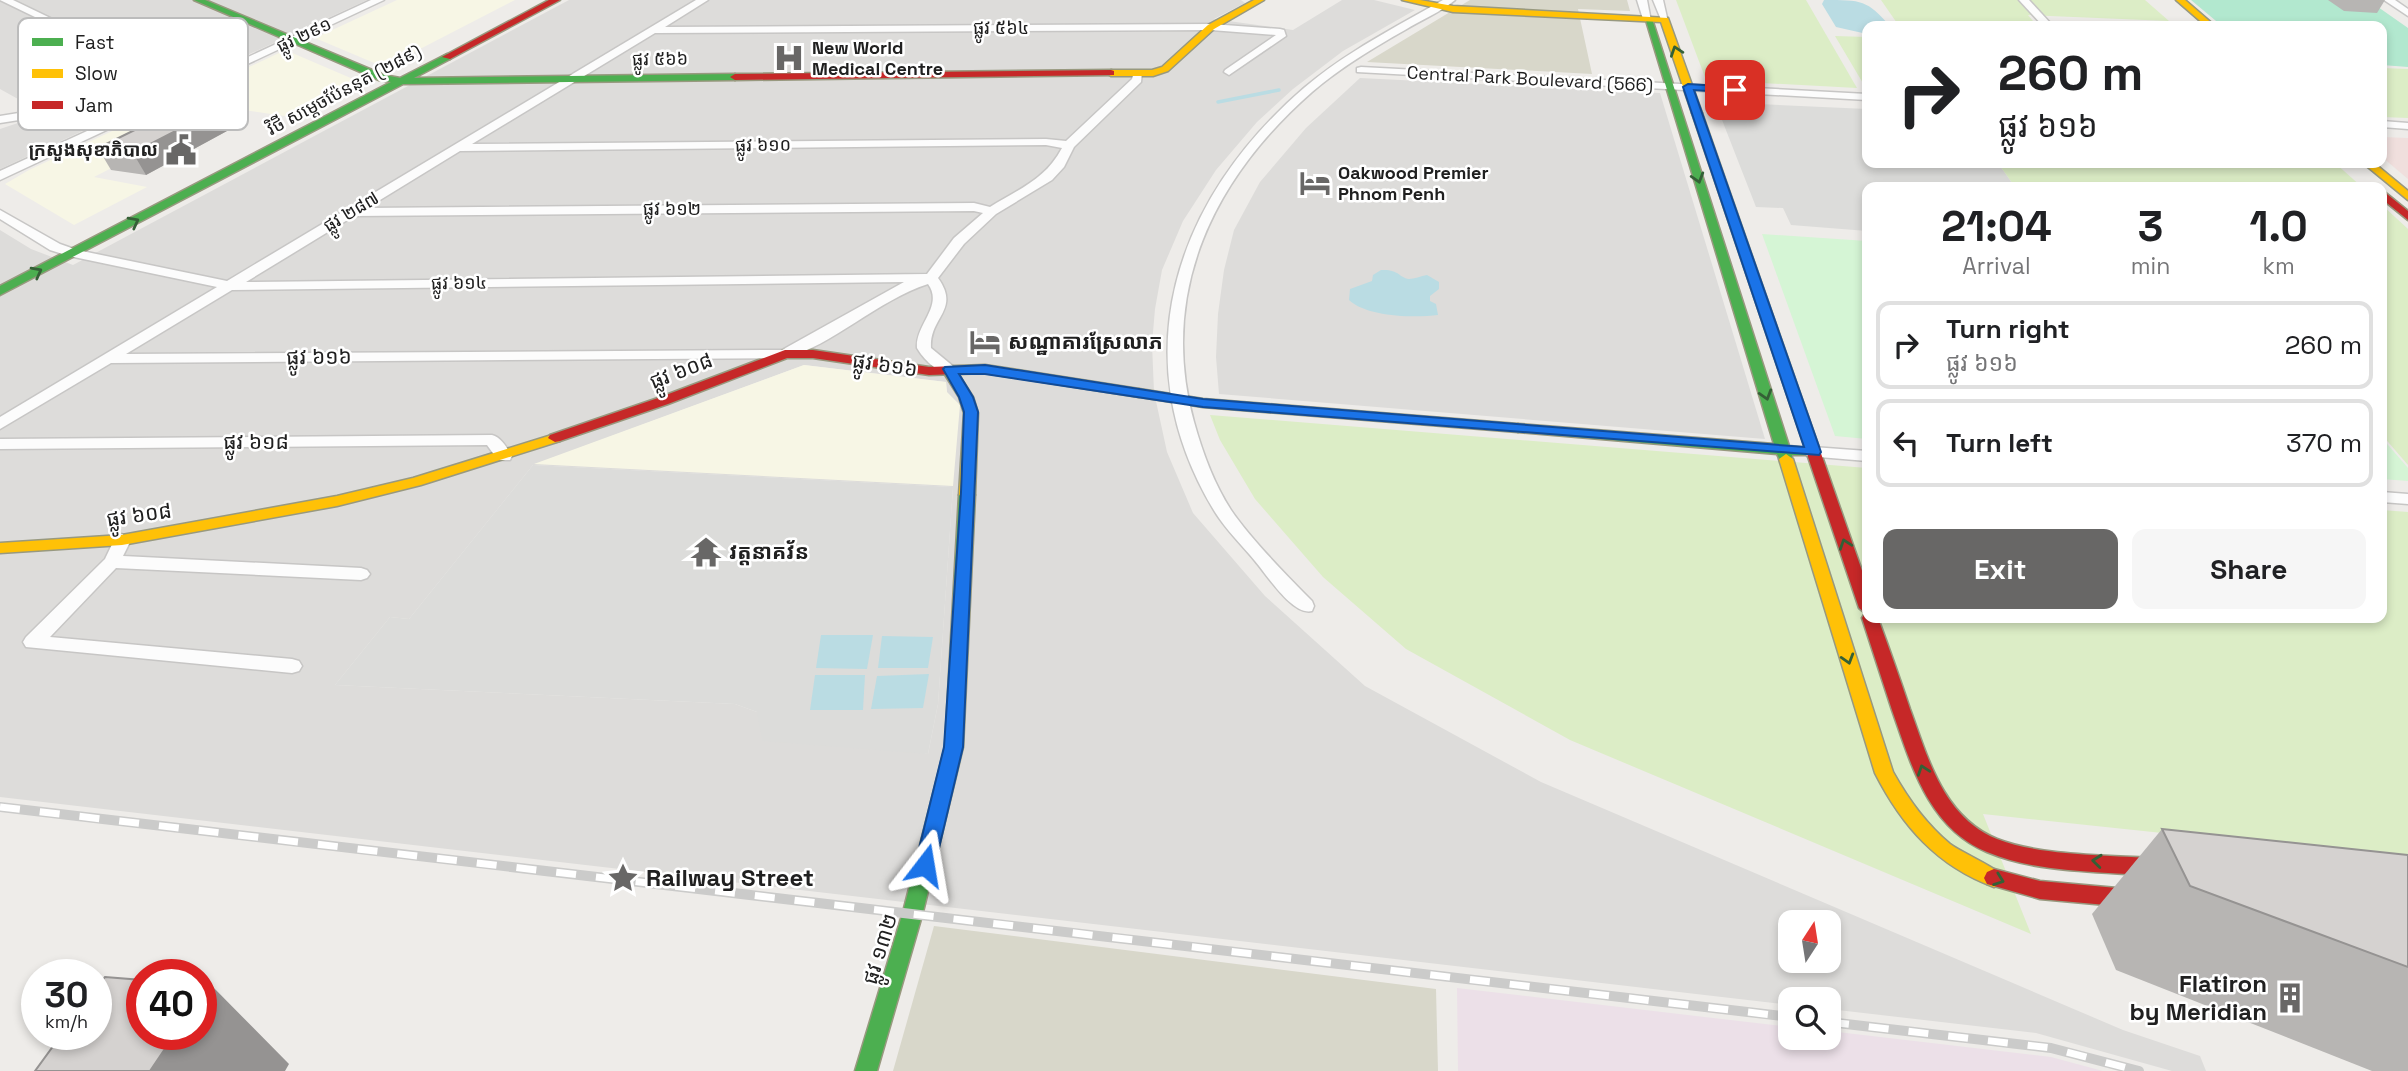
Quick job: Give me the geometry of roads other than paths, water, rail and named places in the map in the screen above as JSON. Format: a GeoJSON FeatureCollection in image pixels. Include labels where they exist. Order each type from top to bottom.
{"type":"FeatureCollection","features":[{"type":"Feature","properties":{"kind":"street"},"geometry":{"type":"LineString","coordinates":[[5,0],[42,18]]}},
{"type":"Feature","properties":{"kind":"street","name":"ផ្លូវ ៥៦៦"},"geometry":{"type":"LineString","coordinates":[[198,0],[241,18]]}},
{"type":"Feature","properties":{"kind":"street","name":"ផ្លូវ ២៩១"},"geometry":{"type":"LineString","coordinates":[[248,61],[379,0]]}},
{"type":"Feature","properties":{"kind":"street","name":"វិថី សម្តេចប៉ែននុត (២៨៩)"},"geometry":{"type":"LineString","coordinates":[[0,275],[533,0]]}},
{"type":"Feature","properties":{"kind":"street","name":"វិថី សម្តេចប៉ែននុត (២៨៩)"},"geometry":{"type":"LineString","coordinates":[[0,292],[556,0]]}},
{"type":"Feature","properties":{"kind":"street","name":"ផ្លូវ ២៨៧"},"geometry":{"type":"LineString","coordinates":[[0,424],[703,0]]}},
{"type":"Feature","properties":{"kind":"street"},"geometry":{"type":"LineString","coordinates":[[931,278],[959,241],[992,211],[1048,177],[1058,167],[1069,145],[1109,110],[1137,80],[1138,74],[1165,69],[1211,27],[1260,0]]}},
{"type":"Feature","properties":{"kind":"street"},"geometry":{"type":"LineString","coordinates":[[1406,0],[1665,20]]}},
{"type":"Feature","properties":{"kind":"street"},"geometry":{"type":"LineString","coordinates":[[1642,0],[1884,773],[1896,802],[1918,829],[1940,848],[1989,876],[2011,884],[2156,901]]}},
{"type":"Feature","properties":{"kind":"street"},"geometry":{"type":"LineString","coordinates":[[1658,0],[1862,594]]}},
{"type":"Feature","properties":{"kind":"street"},"geometry":{"type":"LineString","coordinates":[[2024,0],[2044,21]]}},
{"type":"Feature","properties":{"kind":"street"},"geometry":{"type":"LineString","coordinates":[[2164,0],[2187,21]]}},
{"type":"Feature","properties":{"kind":"street"},"geometry":{"type":"LineString","coordinates":[[2180,0],[2205,21]]}},
{"type":"Feature","properties":{"kind":"street"},"geometry":{"type":"LineString","coordinates":[[2389,0],[2408,13]]}},
{"type":"Feature","properties":{"kind":"street"},"geometry":{"type":"LineString","coordinates":[[1306,607],[1221,508],[1189,443],[1177,400],[1173,332],[1183,269],[1199,226],[1231,173],[1275,121],[1308,91],[1357,54],[1444,3]]}},
{"type":"Feature","properties":{"kind":"street"},"geometry":{"type":"LineString","coordinates":[[494,20],[513,23]]}},
{"type":"Feature","properties":{"kind":"street","name":"ផ្លូវ ៥៦៦"},"geometry":{"type":"LineString","coordinates":[[248,21],[383,78],[402,81],[1138,74]]}},
{"type":"Feature","properties":{"kind":"street","name":"ផ្លូវ ៥៦៤"},"geometry":{"type":"LineString","coordinates":[[653,30],[1211,27],[1280,32],[1281,36],[1229,72]]}},
{"type":"Feature","properties":{"kind":"street","name":"Central Park Boulevard (566)"},"geometry":{"type":"LineString","coordinates":[[1361,70],[1862,97]]}},
{"type":"Feature","properties":{"kind":"street"},"geometry":{"type":"LineString","coordinates":[[2387,124],[2408,126]]}},
{"type":"Feature","properties":{"kind":"street","name":"ផ្លូវ ២៩១"},"geometry":{"type":"LineString","coordinates":[[0,176],[98,130]]}},
{"type":"Feature","properties":{"kind":"street"},"geometry":{"type":"LineString","coordinates":[[1685,138],[1706,139]]}},
{"type":"Feature","properties":{"kind":"street","name":"ផ្លូវ ៦១០"},"geometry":{"type":"LineString","coordinates":[[457,148],[1046,142],[1069,145]]}},
{"type":"Feature","properties":{"kind":"street"},"geometry":{"type":"LineString","coordinates":[[220,162],[240,166]]}},
{"type":"Feature","properties":{"kind":"street"},"geometry":{"type":"LineString","coordinates":[[2364,168],[2385,182]]}},
{"type":"Feature","properties":{"kind":"street"},"geometry":{"type":"LineString","coordinates":[[2387,183],[2408,197]]}},
{"type":"Feature","properties":{"kind":"street"},"geometry":{"type":"LineString","coordinates":[[2387,198],[2408,217]]}},
{"type":"Feature","properties":{"kind":"street","name":"ផ្លូវ ៦១២"},"geometry":{"type":"LineString","coordinates":[[352,212],[974,207],[992,211]]}},
{"type":"Feature","properties":{"kind":"street","name":"ផ្លូវ ៦១៤"},"geometry":{"type":"LineString","coordinates":[[0,214],[55,247],[74,253],[229,286],[931,278]]}},
{"type":"Feature","properties":{"kind":"street","name":"ផ្លូវ ៦០៨"},"geometry":{"type":"LineString","coordinates":[[0,548],[122,540],[337,501],[504,456],[663,401],[785,354],[901,288],[931,278]]}},
{"type":"Feature","properties":{"kind":"street","name":"ផ្លូវ ១៣២"},"geometry":{"type":"LineString","coordinates":[[866,1071],[913,912],[954,747],[971,412],[966,397],[949,369],[929,355],[924,348],[924,340],[942,298],[939,286],[931,278]]}},
{"type":"Feature","properties":{"kind":"street"},"geometry":{"type":"LineString","coordinates":[[1731,285],[1757,287]]}},
{"type":"Feature","properties":{"kind":"street","name":"ផ្លូវ ៦១៦"},"geometry":{"type":"LineString","coordinates":[[108,359],[813,354],[929,371],[985,369],[1177,400],[1862,456]]}},
{"type":"Feature","properties":{"kind":"street","name":"ផ្លូវ ៦១៨"},"geometry":{"type":"LineString","coordinates":[[0,444],[492,440],[504,456]]}},
{"type":"Feature","properties":{"kind":"street"},"geometry":{"type":"LineString","coordinates":[[2387,497],[2408,499]]}},
{"type":"Feature","properties":{"kind":"street"},"geometry":{"type":"LineString","coordinates":[[122,540],[112,562],[33,642],[292,666]]}},
{"type":"Feature","properties":{"kind":"street"},"geometry":{"type":"LineString","coordinates":[[112,562],[361,574]]}},
{"type":"Feature","properties":{"kind":"street"},"geometry":{"type":"LineString","coordinates":[[1834,613],[1862,616]]}},
{"type":"Feature","properties":{"kind":"street"},"geometry":{"type":"LineString","coordinates":[[1871,623],[1927,782],[1944,811],[1976,838],[1996,848],[2018,853],[2185,870]]}},
{"type":"Feature","properties":{"kind":"water"},"geometry":{"type":"Polygon","coordinates":[[[1824,0],[1856,1],[1869,6],[1885,21],[1862,21],[1862,33],[1836,27],[1822,4],[1824,0]]]}},
{"type":"Feature","properties":{"kind":"water"},"geometry":{"type":"Polygon","coordinates":[[[1381,270],[1395,272],[1409,279],[1427,275],[1439,282],[1439,289],[1430,296],[1430,301],[1436,304],[1438,315],[1404,316],[1379,313],[1357,306],[1349,300],[1350,289],[1372,281],[1373,275],[1381,270]]]}},
{"type":"Feature","properties":{"kind":"water"},"geometry":{"type":"Polygon","coordinates":[[[821,635],[873,635],[867,669],[816,668],[821,635]]]}},
{"type":"Feature","properties":{"kind":"water"},"geometry":{"type":"Polygon","coordinates":[[[882,636],[933,637],[928,668],[878,668],[882,636]]]}},
{"type":"Feature","properties":{"kind":"water"},"geometry":{"type":"Polygon","coordinates":[[[929,674],[923,708],[871,709],[877,676],[929,674]]]}},
{"type":"Feature","properties":{"kind":"water"},"geometry":{"type":"Polygon","coordinates":[[[815,675],[865,675],[863,710],[810,710],[815,675]]]}},
{"type":"Feature","properties":{"kind":"waterway"},"geometry":{"type":"LineString","coordinates":[[1218,102],[1279,90]]}},
{"type":"Feature","properties":{"kind":"railway"},"geometry":{"type":"LineString","coordinates":[[0,807],[1778,1016]]}},
{"type":"Feature","properties":{"kind":"railway"},"geometry":{"type":"LineString","coordinates":[[1841,1023],[2051,1048],[2139,1071]]}},
{"type":"Feature","properties":{"kind":"place","name":"New World Medical Centre"},"geometry":{"type":"Point","coordinates":[789,58]}},
{"type":"Feature","properties":{"kind":"place","name":"ក្រសួងសុខាភិបាល"},"geometry":{"type":"Point","coordinates":[181,150]}},
{"type":"Feature","properties":{"kind":"place","name":"Oakwood Premier Phnom Penh"},"geometry":{"type":"Point","coordinates":[1315,183]}},
{"type":"Feature","properties":{"kind":"place","name":"សណ្ឋាគារស្រែលាភ"},"geometry":{"type":"Point","coordinates":[985,342]}},
{"type":"Feature","properties":{"kind":"place","name":"វត្តនាគវ័ន"},"geometry":{"type":"Point","coordinates":[706,552]}},
{"type":"Feature","properties":{"kind":"place","name":"Railway Street"},"geometry":{"type":"Point","coordinates":[623,878]}},
{"type":"Feature","properties":{"kind":"place","name":"Flatiron by Meridian"},"geometry":{"type":"Point","coordinates":[2290,998]}}]}
